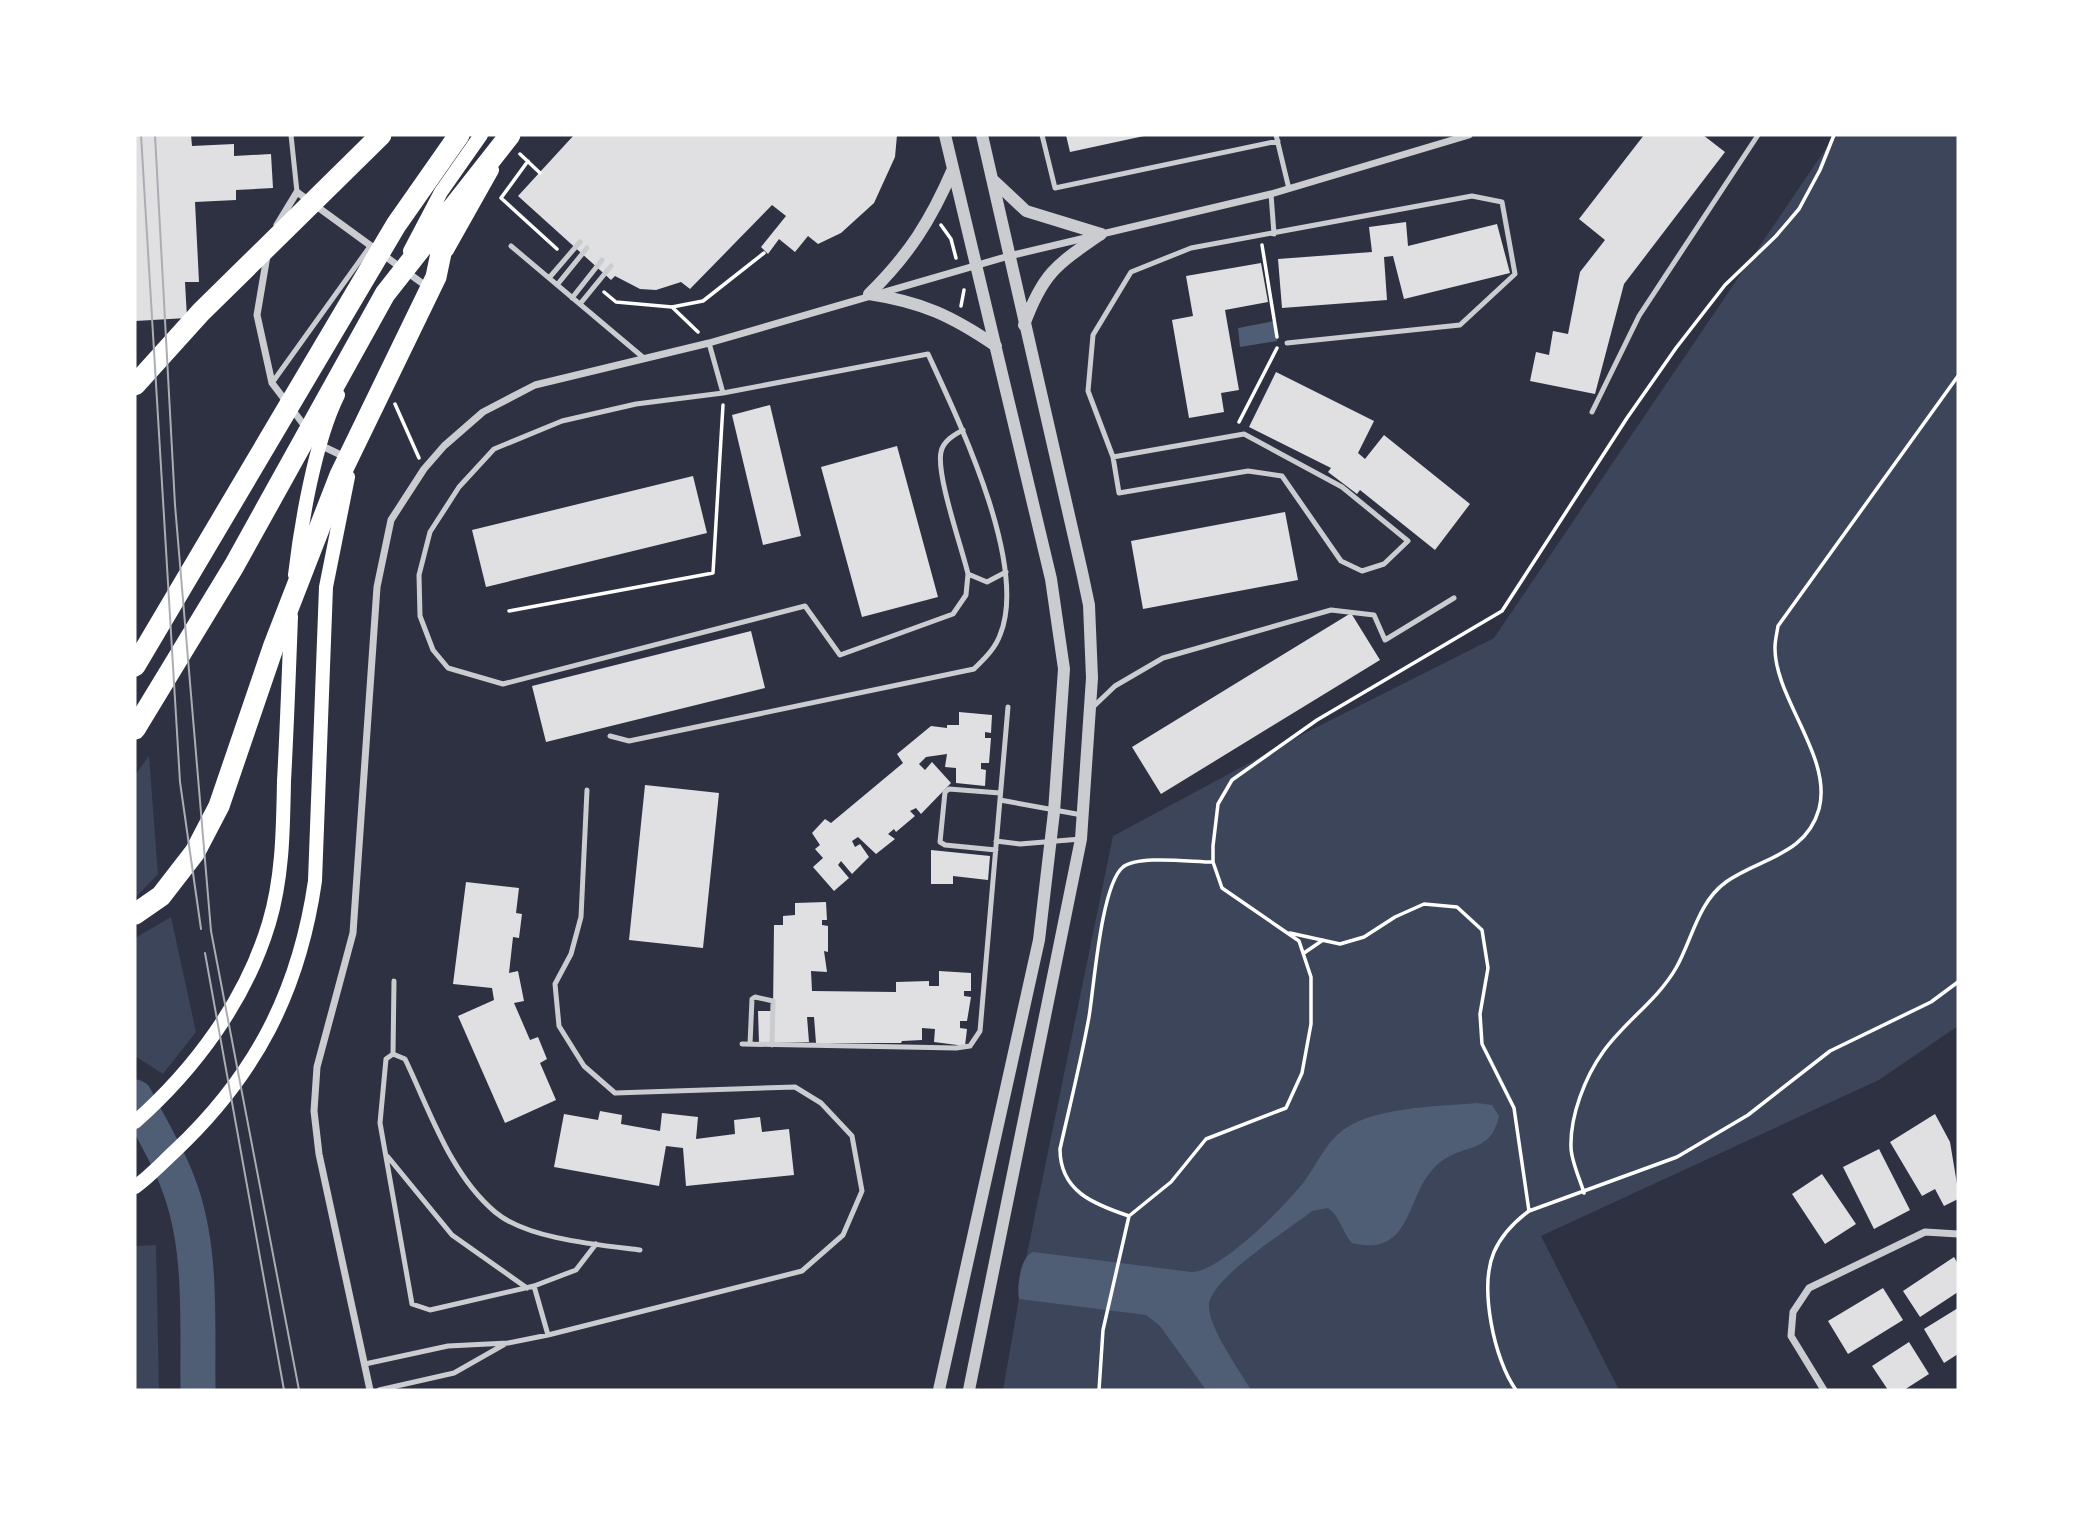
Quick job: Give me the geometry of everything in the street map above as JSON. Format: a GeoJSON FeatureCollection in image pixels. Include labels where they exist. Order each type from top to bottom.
{"type":"FeatureCollection","features":[{"type":"Feature","properties":{"kind":"highway"},"geometry":{"type":"LineString","coordinates":[[135,386],[193,320],[381,135]]}},
{"type":"Feature","properties":{"kind":"highway"},"geometry":{"type":"LineString","coordinates":[[135,666],[396,225],[459,135]]}},
{"type":"Feature","properties":{"kind":"highway"},"geometry":{"type":"LineString","coordinates":[[135,729],[234,566],[385,294],[510,135]]}},
{"type":"Feature","properties":{"kind":"highway"},"geometry":{"type":"LineString","coordinates":[[135,914],[161,896],[195,852],[219,806],[274,645],[340,475],[436,277],[450,210]]}},
{"type":"Feature","properties":{"kind":"main road"},"geometry":{"type":"LineString","coordinates":[[135,1122],[168,1093],[197,1059],[250,974],[269,922],[281,863],[291,606],[302,525],[321,447],[334,403],[440,192],[481,135]]}},
{"type":"Feature","properties":{"kind":"main road"},"geometry":{"type":"LineString","coordinates":[[135,1187],[203,1125],[245,1072],[272,1028],[297,969],[309,923],[315,881],[326,587],[352,460],[426,286],[505,148],[516,135]]}},
{"type":"Feature","properties":{"kind":"street"},"geometry":{"type":"LineString","coordinates":[[939,1390],[1039,940],[1052,839],[1064,668],[1051,579],[945,135]]}},
{"type":"Feature","properties":{"kind":"street"},"geometry":{"type":"LineString","coordinates":[[970,1390],[1081,839],[1092,678],[1089,605],[982,135]]}},
{"type":"Feature","properties":{"kind":"street"},"geometry":{"type":"LineString","coordinates":[[370,1390],[319,1154],[314,1111],[317,1067],[353,933],[377,587],[391,520],[424,469],[444,446],[483,411],[535,385],[709,343],[869,294],[1009,256],[1271,194],[1469,135]]}},
{"type":"Feature","properties":{"kind":"street"},"geometry":{"type":"LineString","coordinates":[[869,294],[900,264],[933,214],[953,169]]}},
{"type":"Feature","properties":{"kind":"street"},"geometry":{"type":"LineString","coordinates":[[991,178],[1026,211],[1101,234]]}},
{"type":"Feature","properties":{"kind":"street"},"geometry":{"type":"LineString","coordinates":[[352,460],[321,447],[272,383],[257,315],[271,234],[298,192],[426,286]]}},
{"type":"Feature","properties":{"kind":"street"},"geometry":{"type":"LineString","coordinates":[[1024,326],[1042,282],[1061,261],[1101,234]]}},
{"type":"Feature","properties":{"kind":"street"},"geometry":{"type":"LineString","coordinates":[[869,294],[903,299],[935,309],[958,320],[996,346]]}},
{"type":"Feature","properties":{"kind":"street"},"geometry":{"type":"LineString","coordinates":[[1824,1390],[1791,1336],[1793,1312],[1809,1288],[1925,1232],[1958,1234]]}},
{"type":"Feature","properties":{"kind":"lane"},"geometry":{"type":"LineString","coordinates":[[291,135],[298,192]]}},
{"type":"Feature","properties":{"kind":"lane"},"geometry":{"type":"LineString","coordinates":[[1042,135],[1055,188],[1277,138],[1289,188]]}},
{"type":"Feature","properties":{"kind":"lane"},"geometry":{"type":"LineString","coordinates":[[1592,412],[1639,316],[1758,135]]}},
{"type":"Feature","properties":{"kind":"lane"},"geometry":{"type":"LineString","coordinates":[[1271,194],[1274,234]]}},
{"type":"Feature","properties":{"kind":"lane"},"geometry":{"type":"LineString","coordinates":[[1113,457],[1244,434],[1342,487],[1408,541],[1384,564],[1362,571],[1342,561],[1282,475],[1248,471],[1119,493],[1113,457],[1088,391],[1093,335],[1130,272],[1191,248],[1472,196],[1503,202],[1515,274],[1460,325],[1287,343]]}},
{"type":"Feature","properties":{"kind":"lane"},"geometry":{"type":"LineString","coordinates":[[549,278],[580,242]]}},
{"type":"Feature","properties":{"kind":"lane"},"geometry":{"type":"LineString","coordinates":[[272,383],[371,245]]}},
{"type":"Feature","properties":{"kind":"lane"},"geometry":{"type":"LineString","coordinates":[[511,246],[645,359]]}},
{"type":"Feature","properties":{"kind":"lane"},"geometry":{"type":"LineString","coordinates":[[557,285],[587,248]]}},
{"type":"Feature","properties":{"kind":"lane"},"geometry":{"type":"LineString","coordinates":[[572,298],[602,260]]}},
{"type":"Feature","properties":{"kind":"lane"},"geometry":{"type":"LineString","coordinates":[[580,304],[611,266]]}},
{"type":"Feature","properties":{"kind":"lane"},"geometry":{"type":"LineString","coordinates":[[709,343],[723,393]]}},
{"type":"Feature","properties":{"kind":"lane"},"geometry":{"type":"LineString","coordinates":[[610,736],[629,741],[974,669],[991,652],[1001,634],[1006,606],[1006,572],[989,503],[963,430],[928,354],[723,393],[636,404],[562,421],[494,449],[459,487],[430,531],[419,575],[420,617],[433,650],[448,668],[503,684],[805,606],[840,655],[953,614],[966,595],[968,574],[942,476],[941,452],[949,438],[963,430]]}},
{"type":"Feature","properties":{"kind":"lane"},"geometry":{"type":"LineString","coordinates":[[968,574],[987,582],[1006,572]]}},
{"type":"Feature","properties":{"kind":"lane"},"geometry":{"type":"LineString","coordinates":[[1090,710],[1115,686],[1163,658],[1331,610],[1374,615],[1385,640],[1454,598]]}},
{"type":"Feature","properties":{"kind":"lane"},"geometry":{"type":"LineString","coordinates":[[742,1044],[957,1048],[970,1046],[979,1031],[1008,706]]}},
{"type":"Feature","properties":{"kind":"lane"},"geometry":{"type":"LineString","coordinates":[[996,850],[945,845],[940,842],[945,792],[949,789],[1000,793]]}},
{"type":"Feature","properties":{"kind":"lane"},"geometry":{"type":"LineString","coordinates":[[365,1364],[448,1346],[508,1343],[548,1335],[802,1271],[843,1235],[862,1191],[852,1136],[821,1103],[794,1087],[615,1093],[584,1066],[559,1026],[555,984],[571,954],[581,917],[587,790]]}},
{"type":"Feature","properties":{"kind":"lane"},"geometry":{"type":"LineString","coordinates":[[1000,800],[1082,815]]}},
{"type":"Feature","properties":{"kind":"lane"},"geometry":{"type":"LineString","coordinates":[[996,841],[1020,844],[1052,839],[1081,839]]}},
{"type":"Feature","properties":{"kind":"lane"},"geometry":{"type":"LineString","coordinates":[[393,1054],[394,981]]}},
{"type":"Feature","properties":{"kind":"lane"},"geometry":{"type":"LineString","coordinates":[[750,1044],[752,999],[755,997],[773,1001],[772,1045]]}},
{"type":"Feature","properties":{"kind":"lane"},"geometry":{"type":"LineString","coordinates":[[393,1054],[386,1059],[381,1111],[412,1304],[430,1310],[534,1286],[576,1270],[596,1244]]}},
{"type":"Feature","properties":{"kind":"lane"},"geometry":{"type":"LineString","coordinates":[[393,1054],[405,1059],[457,1168],[496,1213],[528,1229],[596,1244],[640,1250]]}},
{"type":"Feature","properties":{"kind":"lane"},"geometry":{"type":"LineString","coordinates":[[387,1156],[452,1235],[527,1288]]}},
{"type":"Feature","properties":{"kind":"lane"},"geometry":{"type":"LineString","coordinates":[[534,1286],[548,1335]]}},
{"type":"Feature","properties":{"kind":"lane"},"geometry":{"type":"LineString","coordinates":[[379,1390],[454,1373],[508,1343]]}},
{"type":"Feature","properties":{"kind":"path"},"geometry":{"type":"LineString","coordinates":[[1100,1390],[1103,1330],[1129,1216],[1171,1182],[1206,1139],[1286,1108],[1302,1073],[1311,1024],[1311,977],[1299,941],[1222,888],[1213,862],[1218,804],[1232,780],[1317,720],[1502,611],[1627,418],[1676,348],[1725,285],[1798,209],[1820,170],[1834,135]]}},
{"type":"Feature","properties":{"kind":"path"},"geometry":{"type":"LineString","coordinates":[[501,198],[528,161],[540,173]]}},
{"type":"Feature","properties":{"kind":"path"},"geometry":{"type":"LineString","coordinates":[[1231,436],[1278,345],[1261,237]]}},
{"type":"Feature","properties":{"kind":"path"},"geometry":{"type":"LineString","coordinates":[[672,307],[703,301],[764,253]]}},
{"type":"Feature","properties":{"kind":"path"},"geometry":{"type":"LineString","coordinates":[[1584,1193],[1570,1148],[1577,1104],[1603,1052],[1642,1013],[1676,969],[1705,904],[1725,882],[1789,851],[1810,828],[1819,809],[1820,787],[1811,747],[1798,719],[1774,649],[1778,626],[1958,376]]}},
{"type":"Feature","properties":{"kind":"path"},"geometry":{"type":"LineString","coordinates":[[384,380],[424,469]]}},
{"type":"Feature","properties":{"kind":"path"},"geometry":{"type":"LineString","coordinates":[[509,611],[713,573],[723,393]]}},
{"type":"Feature","properties":{"kind":"path"},"geometry":{"type":"LineString","coordinates":[[1129,1216],[1090,1200],[1071,1185],[1060,1167],[1060,1149],[1089,1018],[1102,926],[1114,879],[1123,868],[1136,861],[1213,862]]}},
{"type":"Feature","properties":{"kind":"path"},"geometry":{"type":"LineString","coordinates":[[1288,932],[1340,944],[1364,937],[1395,917],[1424,904],[1457,907],[1482,930],[1488,968],[1480,1014],[1482,1044],[1514,1108],[1529,1211]]}},
{"type":"Feature","properties":{"kind":"path"},"geometry":{"type":"LineString","coordinates":[[1303,954],[1323,940]]}},
{"type":"Feature","properties":{"kind":"path"},"geometry":{"type":"LineString","coordinates":[[1516,1390],[1493,1338],[1488,1294],[1493,1254],[1510,1226],[1529,1211],[1677,1157],[1748,1115],[1830,1051],[1931,1002],[1958,982]]}},
{"type":"Feature","properties":{"kind":"shaded area"},"geometry":{"type":"Polygon","coordinates":[[[1835,135],[1958,135],[1958,1026],[1879,1080],[1541,1236],[1619,1390],[1003,1390],[1019,1299],[1018,1286],[1027,1254],[1113,836],[1307,732],[1494,638],[1835,135]]]}},
{"type":"Feature","properties":{"kind":"shaded area"},"geometry":{"type":"Polygon","coordinates":[[[1274,321],[1277,341],[1240,347],[1238,328],[1274,321]]]}},
{"type":"Feature","properties":{"kind":"shaded area"},"geometry":{"type":"Polygon","coordinates":[[[149,756],[158,874],[135,898],[135,775],[149,756]]]}},
{"type":"Feature","properties":{"kind":"shaded area"},"geometry":{"type":"Polygon","coordinates":[[[171,917],[196,1032],[163,1074],[135,1056],[135,938],[171,917]]]}},
{"type":"Feature","properties":{"kind":"shaded area"},"geometry":{"type":"Polygon","coordinates":[[[1477,1103],[1492,1105],[1499,1116],[1495,1129],[1482,1143],[1445,1159],[1435,1167],[1425,1179],[1405,1222],[1386,1242],[1372,1245],[1352,1243],[1328,1208],[1312,1211],[1224,1280],[1209,1304],[1210,1313],[1225,1348],[1251,1390],[1206,1390],[1160,1326],[1146,1315],[1019,1299],[1022,1266],[1033,1252],[1192,1272],[1204,1269],[1234,1250],[1267,1222],[1303,1183],[1332,1140],[1350,1125],[1384,1113],[1477,1103]]]}},
{"type":"Feature","properties":{"kind":"shaded area"},"geometry":{"type":"Polygon","coordinates":[[[156,1245],[159,1390],[135,1390],[135,1246],[156,1245]]]}},
{"type":"Feature","properties":{"kind":"building"},"geometry":{"type":"Polygon","coordinates":[[[135,135],[191,135],[192,146],[234,144],[234,156],[271,154],[273,188],[236,190],[236,200],[195,202],[199,282],[185,282],[187,318],[135,321],[135,135]]]}},
{"type":"Feature","properties":{"kind":"building"},"geometry":{"type":"Polygon","coordinates":[[[574,135],[897,135],[895,157],[874,203],[841,233],[818,244],[808,236],[795,252],[779,239],[768,254],[761,247],[786,216],[772,205],[690,289],[681,282],[656,290],[640,289],[615,276],[611,280],[518,196],[574,135]]]}},
{"type":"Feature","properties":{"kind":"building"},"geometry":{"type":"Polygon","coordinates":[[[1066,135],[1144,135],[1144,136],[1070,152],[1066,135]]]}},
{"type":"Feature","properties":{"kind":"building"},"geometry":{"type":"Polygon","coordinates":[[[1644,135],[1703,135],[1725,152],[1624,284],[1595,394],[1530,381],[1536,352],[1549,355],[1553,331],[1568,334],[1580,272],[1605,240],[1579,219],[1644,135]]]}},
{"type":"Feature","properties":{"kind":"building"},"geometry":{"type":"Polygon","coordinates":[[[1406,222],[1408,246],[1497,224],[1510,273],[1404,299],[1393,256],[1384,257],[1387,300],[1282,308],[1278,259],[1372,252],[1369,227],[1406,222]]]}},
{"type":"Feature","properties":{"kind":"building"},"geometry":{"type":"Polygon","coordinates":[[[1261,263],[1268,302],[1225,310],[1239,390],[1221,393],[1224,412],[1189,418],[1172,320],[1193,316],[1186,276],[1261,263]]]}},
{"type":"Feature","properties":{"kind":"building"},"geometry":{"type":"Polygon","coordinates":[[[1276,372],[1374,421],[1358,453],[1365,459],[1384,435],[1470,504],[1435,550],[1360,490],[1357,494],[1328,472],[1331,468],[1249,427],[1276,372]]]}},
{"type":"Feature","properties":{"kind":"building"},"geometry":{"type":"Polygon","coordinates":[[[770,405],[801,536],[763,545],[732,415],[770,405]]]}},
{"type":"Feature","properties":{"kind":"building"},"geometry":{"type":"Polygon","coordinates":[[[897,446],[938,597],[862,617],[821,467],[897,446]]]}},
{"type":"Feature","properties":{"kind":"building"},"geometry":{"type":"Polygon","coordinates":[[[693,476],[707,533],[486,587],[472,530],[693,476]]]}},
{"type":"Feature","properties":{"kind":"building"},"geometry":{"type":"Polygon","coordinates":[[[1285,512],[1298,580],[1143,609],[1131,541],[1285,512]]]}},
{"type":"Feature","properties":{"kind":"building"},"geometry":{"type":"Polygon","coordinates":[[[1351,613],[1380,660],[1161,794],[1132,747],[1351,613]]]}},
{"type":"Feature","properties":{"kind":"building"},"geometry":{"type":"Polygon","coordinates":[[[751,631],[765,688],[546,742],[532,686],[751,631]]]}},
{"type":"Feature","properties":{"kind":"building"},"geometry":{"type":"Polygon","coordinates":[[[959,712],[992,715],[991,733],[985,732],[985,738],[991,738],[989,763],[981,763],[981,769],[986,770],[985,786],[956,783],[956,768],[945,767],[947,754],[926,757],[919,764],[925,770],[932,762],[951,783],[921,814],[916,808],[910,811],[915,816],[896,832],[894,829],[888,834],[895,839],[876,854],[858,837],[852,841],[855,847],[860,844],[869,857],[852,874],[841,861],[838,865],[849,878],[834,891],[813,867],[823,858],[815,849],[820,845],[812,833],[825,819],[831,823],[903,763],[897,754],[931,726],[947,728],[947,725],[959,725],[959,712]]]}},
{"type":"Feature","properties":{"kind":"building"},"geometry":{"type":"Polygon","coordinates":[[[645,785],[719,793],[703,948],[629,940],[645,785]]]}},
{"type":"Feature","properties":{"kind":"building"},"geometry":{"type":"Polygon","coordinates":[[[931,850],[990,856],[988,880],[953,876],[953,884],[931,884],[931,850]]]}},
{"type":"Feature","properties":{"kind":"building"},"geometry":{"type":"Polygon","coordinates":[[[466,882],[519,888],[516,913],[522,914],[519,938],[513,937],[509,973],[518,971],[524,1001],[514,1003],[530,1040],[538,1037],[547,1059],[540,1063],[556,1100],[505,1123],[458,1016],[494,1000],[492,988],[453,984],[466,882]]]}},
{"type":"Feature","properties":{"kind":"building"},"geometry":{"type":"Polygon","coordinates":[[[826,902],[827,920],[822,920],[822,925],[828,926],[828,952],[824,951],[827,972],[811,971],[812,991],[896,992],[896,982],[929,981],[929,986],[939,986],[939,971],[971,973],[971,991],[964,991],[964,996],[971,997],[967,1021],[960,1021],[960,1028],[967,1029],[965,1046],[934,1042],[935,1029],[922,1028],[922,1040],[901,1043],[816,1043],[814,1017],[807,1017],[809,1042],[759,1043],[758,1011],[773,1011],[774,925],[783,925],[783,916],[795,915],[795,903],[826,902]]]}},
{"type":"Feature","properties":{"kind":"building"},"geometry":{"type":"Polygon","coordinates":[[[600,1111],[622,1115],[621,1124],[660,1131],[662,1113],[698,1117],[696,1139],[735,1134],[734,1120],[760,1117],[762,1132],[789,1129],[794,1175],[686,1186],[683,1148],[666,1146],[659,1186],[554,1167],[564,1114],[598,1120],[600,1111]]]}},
{"type":"Feature","properties":{"kind":"building"},"geometry":{"type":"Polygon","coordinates":[[[1935,1114],[1950,1142],[1958,1190],[1958,1199],[1944,1206],[1935,1189],[1922,1196],[1890,1142],[1935,1114]]]}},
{"type":"Feature","properties":{"kind":"building"},"geometry":{"type":"Polygon","coordinates":[[[1879,1149],[1910,1210],[1874,1229],[1843,1167],[1879,1149]]]}},
{"type":"Feature","properties":{"kind":"building"},"geometry":{"type":"Polygon","coordinates":[[[1822,1174],[1856,1224],[1825,1244],[1792,1194],[1822,1174]]]}},
{"type":"Feature","properties":{"kind":"building"},"geometry":{"type":"Polygon","coordinates":[[[1954,1257],[1958,1264],[1958,1292],[1920,1317],[1903,1291],[1954,1257]]]}},
{"type":"Feature","properties":{"kind":"building"},"geometry":{"type":"Polygon","coordinates":[[[1883,1288],[1903,1320],[1848,1354],[1828,1321],[1883,1288]]]}},
{"type":"Feature","properties":{"kind":"building"},"geometry":{"type":"Polygon","coordinates":[[[1958,1308],[1958,1354],[1944,1363],[1924,1329],[1958,1308]]]}},
{"type":"Feature","properties":{"kind":"building"},"geometry":{"type":"Polygon","coordinates":[[[1909,1342],[1929,1374],[1904,1390],[1888,1390],[1872,1366],[1909,1342]]]}},
{"type":"Feature","properties":{"kind":"waterway"},"geometry":{"type":"LineString","coordinates":[[135,1097],[174,1172],[192,1233],[197,1285],[198,1390]]}},
{"type":"Feature","properties":{"kind":"tram line"},"geometry":{"type":"LineString","coordinates":[[141,135],[180,782],[201,929]]}},
{"type":"Feature","properties":{"kind":"tram line"},"geometry":{"type":"LineString","coordinates":[[155,135],[175,505],[211,931],[299,1390]]}},
{"type":"Feature","properties":{"kind":"tram line"},"geometry":{"type":"LineString","coordinates":[[205,953],[284,1390]]}}]}
